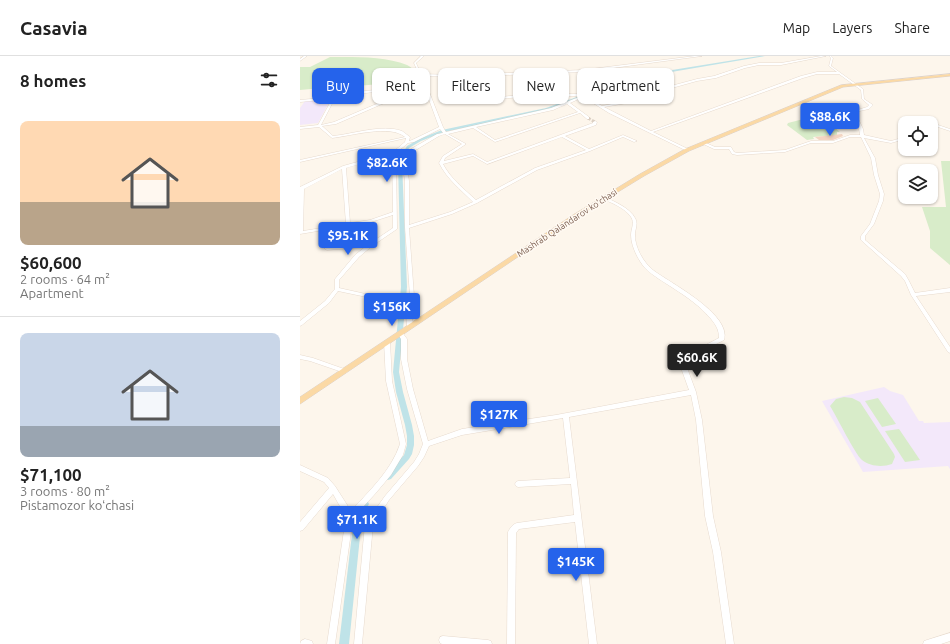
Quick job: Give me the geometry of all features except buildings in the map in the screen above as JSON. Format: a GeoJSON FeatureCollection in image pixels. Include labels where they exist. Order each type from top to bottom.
{"type":"FeatureCollection","features":[{"type":"Feature","properties":{"kind":"main road","name":"Mashrab Qalandarov ko'chasi"},"geometry":{"type":"LineString","coordinates":[[300,401],[604,198],[687,150],[836,89],[855,84],[950,75]]}},
{"type":"Feature","properties":{"kind":"street"},"geometry":{"type":"LineString","coordinates":[[300,60],[306,56]]}},
{"type":"Feature","properties":{"kind":"street"},"geometry":{"type":"LineString","coordinates":[[418,68],[415,63],[423,56]]}},
{"type":"Feature","properties":{"kind":"street"},"geometry":{"type":"LineString","coordinates":[[430,75],[456,76],[583,71],[657,60],[701,56]]}},
{"type":"Feature","properties":{"kind":"street"},"geometry":{"type":"LineString","coordinates":[[603,106],[632,101],[653,92],[697,80],[715,77],[744,67],[759,64],[781,64],[825,56]]}},
{"type":"Feature","properties":{"kind":"street"},"geometry":{"type":"LineString","coordinates":[[830,56],[832,58],[830,66],[862,90],[863,99],[871,104],[868,108],[853,112],[861,129],[862,136],[873,158],[876,175],[882,194],[881,201],[872,224],[863,236],[863,240],[903,275],[913,295],[950,351]]}},
{"type":"Feature","properties":{"kind":"street"},"geometry":{"type":"LineString","coordinates":[[652,131],[802,77],[817,73],[839,73]]}},
{"type":"Feature","properties":{"kind":"street"},"geometry":{"type":"LineString","coordinates":[[505,97],[529,95],[577,95]]}},
{"type":"Feature","properties":{"kind":"street"},"geometry":{"type":"LineString","coordinates":[[430,98],[441,128],[445,133],[464,144],[447,154],[442,159],[441,163],[444,170],[476,202]]}},
{"type":"Feature","properties":{"kind":"street"},"geometry":{"type":"LineString","coordinates":[[301,100],[312,99]]}},
{"type":"Feature","properties":{"kind":"street"},"geometry":{"type":"LineString","coordinates":[[320,126],[331,104]]}},
{"type":"Feature","properties":{"kind":"street"},"geometry":{"type":"LineString","coordinates":[[300,128],[335,123],[378,104]]}},
{"type":"Feature","properties":{"kind":"street"},"geometry":{"type":"LineString","coordinates":[[412,296],[406,227],[407,181],[405,167],[407,158],[415,147],[445,133],[552,109],[565,104]]}},
{"type":"Feature","properties":{"kind":"street"},"geometry":{"type":"LineString","coordinates":[[569,104],[588,118]]}},
{"type":"Feature","properties":{"kind":"street"},"geometry":{"type":"LineString","coordinates":[[599,104],[610,112],[652,131],[687,150]]}},
{"type":"Feature","properties":{"kind":"street"},"geometry":{"type":"LineString","coordinates":[[473,127],[495,141],[580,112]]}},
{"type":"Feature","properties":{"kind":"street"},"geometry":{"type":"LineString","coordinates":[[441,163],[472,155],[485,163],[488,163],[595,124],[595,122]]}},
{"type":"Feature","properties":{"kind":"street"},"geometry":{"type":"LineString","coordinates":[[320,126],[332,137],[386,130],[402,132],[408,137]]}},
{"type":"Feature","properties":{"kind":"street"},"geometry":{"type":"LineString","coordinates":[[938,126],[950,130]]}},
{"type":"Feature","properties":{"kind":"street"},"geometry":{"type":"LineString","coordinates":[[396,213],[371,221],[300,233],[301,188],[344,167],[394,153],[407,142],[413,141],[441,128]]}},
{"type":"Feature","properties":{"kind":"street"},"geometry":{"type":"LineString","coordinates":[[562,136],[589,150]]}},
{"type":"Feature","properties":{"kind":"street"},"geometry":{"type":"LineString","coordinates":[[406,227],[451,213],[476,202],[536,169],[589,150],[622,136],[635,141]]}},
{"type":"Feature","properties":{"kind":"street"},"geometry":{"type":"LineString","coordinates":[[703,143],[714,148],[730,148],[733,153],[737,154],[785,151],[811,142],[833,142],[850,136],[862,136],[891,142],[898,140]]}},
{"type":"Feature","properties":{"kind":"street"},"geometry":{"type":"LineString","coordinates":[[407,142],[408,137]]}},
{"type":"Feature","properties":{"kind":"street"},"geometry":{"type":"LineString","coordinates":[[300,161],[408,137]]}},
{"type":"Feature","properties":{"kind":"street"},"geometry":{"type":"LineString","coordinates":[[300,324],[327,302],[336,289],[337,280],[357,256],[370,245],[395,229],[396,213],[394,153]]}},
{"type":"Feature","properties":{"kind":"street"},"geometry":{"type":"LineString","coordinates":[[344,167],[348,224]]}},
{"type":"Feature","properties":{"kind":"street"},"geometry":{"type":"LineString","coordinates":[[604,198],[631,214],[634,219],[633,237],[648,269],[692,296],[706,308],[718,324],[722,333],[722,339],[692,354],[683,360],[683,365],[693,392],[699,420],[709,516],[717,552],[730,644]]}},
{"type":"Feature","properties":{"kind":"street"},"geometry":{"type":"LineString","coordinates":[[327,249],[370,245]]}},
{"type":"Feature","properties":{"kind":"street"},"geometry":{"type":"LineString","coordinates":[[336,289],[378,298],[396,305]]}},
{"type":"Feature","properties":{"kind":"street"},"geometry":{"type":"LineString","coordinates":[[913,295],[950,290]]}},
{"type":"Feature","properties":{"kind":"street"},"geometry":{"type":"LineString","coordinates":[[409,327],[411,305]]}},
{"type":"Feature","properties":{"kind":"street"},"geometry":{"type":"LineString","coordinates":[[358,644],[369,524],[386,498],[416,464],[422,455],[426,444],[410,389],[404,358],[404,339],[400,333]]}},
{"type":"Feature","properties":{"kind":"street"},"geometry":{"type":"LineString","coordinates":[[331,644],[350,517],[394,466],[402,450],[403,444],[389,380],[388,341]]}},
{"type":"Feature","properties":{"kind":"street"},"geometry":{"type":"LineString","coordinates":[[300,357],[311,359],[344,371]]}},
{"type":"Feature","properties":{"kind":"street"},"geometry":{"type":"LineString","coordinates":[[426,444],[462,432],[693,392]]}},
{"type":"Feature","properties":{"kind":"street"},"geometry":{"type":"LineString","coordinates":[[566,415],[593,644]]}},
{"type":"Feature","properties":{"kind":"street"},"geometry":{"type":"LineString","coordinates":[[300,468],[326,480],[333,488],[350,517]]}},
{"type":"Feature","properties":{"kind":"street"},"geometry":{"type":"LineString","coordinates":[[518,484],[574,481]]}},
{"type":"Feature","properties":{"kind":"street"},"geometry":{"type":"LineString","coordinates":[[300,528],[333,488]]}},
{"type":"Feature","properties":{"kind":"street"},"geometry":{"type":"LineString","coordinates":[[511,644],[512,532],[514,528],[517,526],[578,518]]}},
{"type":"Feature","properties":{"kind":"street"},"geometry":{"type":"LineString","coordinates":[[927,644],[950,637]]}},
{"type":"Feature","properties":{"kind":"street"},"geometry":{"type":"LineString","coordinates":[[443,640],[488,644]]}},
{"type":"Feature","properties":{"kind":"shaded area"},"geometry":{"type":"Polygon","coordinates":[[[312,100],[312,104],[328,104],[318,123],[300,125],[300,108],[305,101],[312,100]]]}},
{"type":"Feature","properties":{"kind":"shaded area"},"geometry":{"type":"Polygon","coordinates":[[[884,387],[890,391],[903,395],[919,421],[923,421],[924,423],[950,422],[950,469],[948,466],[863,472],[822,401],[884,387]]]}},
{"type":"Feature","properties":{"kind":"green space"},"geometry":{"type":"Polygon","coordinates":[[[330,57],[349,57],[389,60],[411,68],[372,68],[372,85],[364,85],[364,68],[312,68],[312,89],[300,90],[300,67],[310,67],[330,57]]]}},
{"type":"Feature","properties":{"kind":"green space"},"geometry":{"type":"Polygon","coordinates":[[[819,115],[840,132],[837,132],[837,135],[813,137],[814,139],[807,140],[787,125],[788,123],[819,115]]]}},
{"type":"Feature","properties":{"kind":"green space"},"geometry":{"type":"Polygon","coordinates":[[[941,161],[950,161],[950,265],[930,248],[930,231],[922,207],[946,207],[941,161]]]}},
{"type":"Feature","properties":{"kind":"green space"},"geometry":{"type":"Polygon","coordinates":[[[844,397],[852,398],[860,402],[894,454],[895,457],[892,464],[885,466],[873,465],[862,460],[859,456],[830,406],[836,399],[844,397]]]}},
{"type":"Feature","properties":{"kind":"green space"},"geometry":{"type":"Polygon","coordinates":[[[878,398],[896,424],[882,427],[865,401],[878,398]]]}},
{"type":"Feature","properties":{"kind":"green space"},"geometry":{"type":"Polygon","coordinates":[[[899,429],[920,460],[905,462],[885,431],[899,429]]]}},
{"type":"Feature","properties":{"kind":"waterway"},"geometry":{"type":"LineString","coordinates":[[388,477],[406,457],[410,445],[409,425],[397,382],[396,372],[404,287],[400,162],[408,147],[420,140],[443,131],[547,109],[635,77],[764,56]]}},
{"type":"Feature","properties":{"kind":"waterway"},"geometry":{"type":"LineString","coordinates":[[344,644],[358,517],[365,504]]}},
{"type":"Feature","properties":{"kind":"tunnel"},"geometry":{"type":"LineString","coordinates":[[588,118],[595,122]]}},
{"type":"Feature","properties":{"kind":"tunnel"},"geometry":{"type":"LineString","coordinates":[[411,305],[412,296]]}}]}
